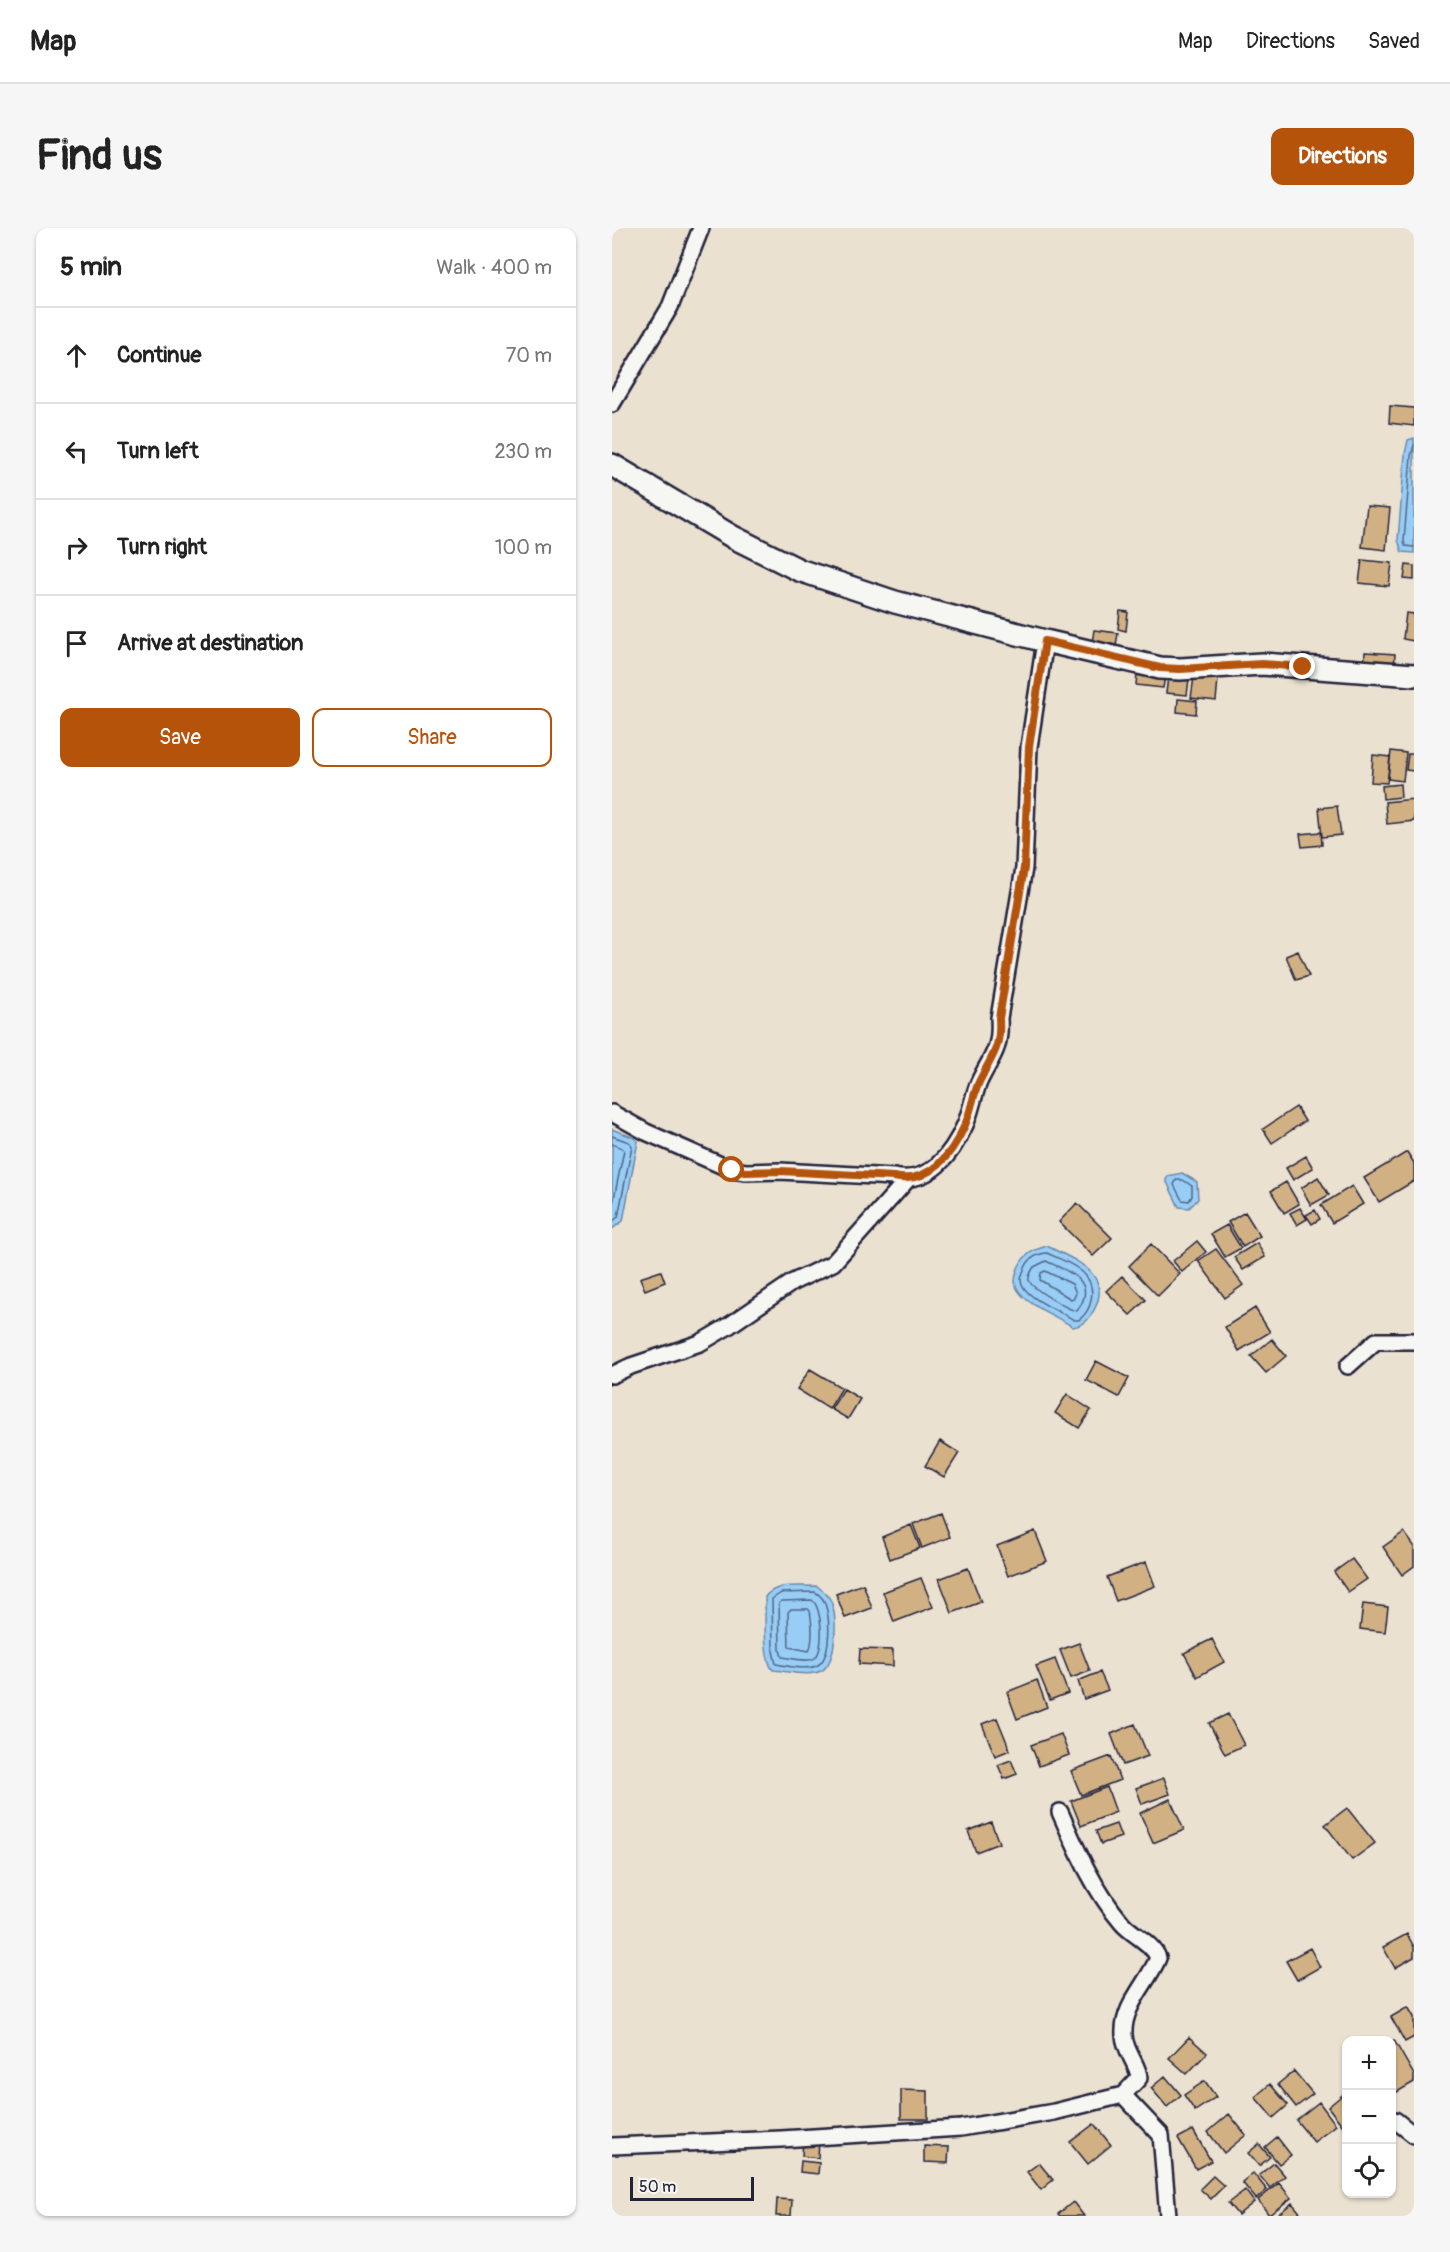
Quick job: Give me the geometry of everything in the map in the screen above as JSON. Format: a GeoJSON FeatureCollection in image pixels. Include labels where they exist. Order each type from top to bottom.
{"type":"FeatureCollection","features":[{"type":"Feature","properties":{"kind":"street"},"geometry":{"type":"LineString","coordinates":[[612,404],[670,307],[701,228]]}},
{"type":"Feature","properties":{"kind":"street"},"geometry":{"type":"LineString","coordinates":[[612,465],[733,537],[799,570],[895,603],[1160,668],[1262,664],[1414,675]]}},
{"type":"Feature","properties":{"kind":"street"},"geometry":{"type":"LineString","coordinates":[[612,1113],[646,1132],[732,1170],[894,1177],[907,1180],[921,1177],[942,1162],[965,1126],[979,1083],[997,1050],[1000,1037],[999,1018],[1024,868],[1029,747],[1045,641]]}},
{"type":"Feature","properties":{"kind":"street"},"geometry":{"type":"LineString","coordinates":[[612,1375],[631,1366],[700,1343],[793,1282],[832,1263],[907,1180]]}},
{"type":"Feature","properties":{"kind":"street"},"geometry":{"type":"LineString","coordinates":[[1348,1366],[1376,1341],[1414,1341]]}},
{"type":"Feature","properties":{"kind":"street"},"geometry":{"type":"LineString","coordinates":[[612,2146],[961,2128],[1054,2112],[1123,2095],[1140,2078],[1128,2054],[1123,2034],[1127,2013],[1158,1959],[1152,1949],[1122,1924],[1087,1873],[1060,1812]]}},
{"type":"Feature","properties":{"kind":"street"},"geometry":{"type":"LineString","coordinates":[[1123,2095],[1161,2135],[1168,2216]]}},
{"type":"Feature","properties":{"kind":"street"},"geometry":{"type":"LineString","coordinates":[[1396,2121],[1414,2135]]}},
{"type":"Feature","properties":{"kind":"water"},"geometry":{"type":"Polygon","coordinates":[[[1414,438],[1414,553],[1402,552],[1398,540],[1405,454],[1408,440],[1414,438]]]}},
{"type":"Feature","properties":{"kind":"water"},"geometry":{"type":"Polygon","coordinates":[[[612,1129],[638,1141],[623,1221],[612,1229],[612,1129]]]}},
{"type":"Feature","properties":{"kind":"water"},"geometry":{"type":"Polygon","coordinates":[[[1182,1173],[1197,1182],[1198,1199],[1189,1208],[1179,1207],[1166,1180],[1168,1176],[1182,1173]]]}},
{"type":"Feature","properties":{"kind":"water"},"geometry":{"type":"Polygon","coordinates":[[[1047,1246],[1078,1262],[1095,1277],[1099,1286],[1099,1297],[1094,1310],[1080,1325],[1073,1327],[1043,1310],[1028,1301],[1016,1287],[1015,1276],[1023,1259],[1033,1251],[1047,1246]]]}},
{"type":"Feature","properties":{"kind":"water"},"geometry":{"type":"Polygon","coordinates":[[[817,1586],[828,1596],[834,1611],[835,1630],[830,1659],[821,1671],[816,1673],[804,1674],[773,1670],[767,1656],[765,1597],[775,1589],[782,1587],[817,1586]]]}},
{"type":"Feature","properties":{"kind":"building"},"geometry":{"type":"Polygon","coordinates":[[[1390,406],[1414,408],[1414,426],[1389,423],[1390,406]]]}},
{"type":"Feature","properties":{"kind":"building"},"geometry":{"type":"Polygon","coordinates":[[[1367,506],[1390,508],[1386,550],[1362,547],[1367,506]]]}},
{"type":"Feature","properties":{"kind":"building"},"geometry":{"type":"Polygon","coordinates":[[[1362,560],[1392,563],[1389,586],[1359,583],[1362,560]]]}},
{"type":"Feature","properties":{"kind":"building"},"geometry":{"type":"Polygon","coordinates":[[[1406,565],[1414,566],[1414,580],[1404,579],[1406,565]]]}},
{"type":"Feature","properties":{"kind":"building"},"geometry":{"type":"Polygon","coordinates":[[[1120,611],[1128,612],[1126,631],[1118,629],[1120,611]]]}},
{"type":"Feature","properties":{"kind":"building"},"geometry":{"type":"Polygon","coordinates":[[[1406,613],[1414,614],[1414,641],[1403,639],[1406,613]]]}},
{"type":"Feature","properties":{"kind":"building"},"geometry":{"type":"Polygon","coordinates":[[[1094,630],[1118,633],[1116,646],[1092,643],[1094,630]]]}},
{"type":"Feature","properties":{"kind":"building"},"geometry":{"type":"Polygon","coordinates":[[[1365,652],[1395,654],[1394,669],[1364,666],[1365,652]]]}},
{"type":"Feature","properties":{"kind":"building"},"geometry":{"type":"Polygon","coordinates":[[[1137,673],[1165,676],[1163,688],[1136,685],[1137,673]]]}},
{"type":"Feature","properties":{"kind":"building"},"geometry":{"type":"Polygon","coordinates":[[[1168,677],[1189,679],[1187,695],[1166,693],[1168,677]]]}},
{"type":"Feature","properties":{"kind":"building"},"geometry":{"type":"Polygon","coordinates":[[[1194,677],[1218,679],[1216,701],[1191,698],[1194,677]]]}},
{"type":"Feature","properties":{"kind":"building"},"geometry":{"type":"Polygon","coordinates":[[[1178,699],[1197,701],[1196,714],[1177,712],[1178,699]]]}},
{"type":"Feature","properties":{"kind":"building"},"geometry":{"type":"Polygon","coordinates":[[[1391,751],[1406,753],[1403,781],[1388,779],[1391,751]]]}},
{"type":"Feature","properties":{"kind":"building"},"geometry":{"type":"Polygon","coordinates":[[[1408,754],[1414,754],[1414,771],[1406,770],[1408,754]]]}},
{"type":"Feature","properties":{"kind":"building"},"geometry":{"type":"Polygon","coordinates":[[[1373,755],[1390,757],[1387,783],[1371,782],[1373,755]]]}},
{"type":"Feature","properties":{"kind":"building"},"geometry":{"type":"Polygon","coordinates":[[[1400,784],[1401,797],[1383,799],[1382,786],[1400,784]]]}},
{"type":"Feature","properties":{"kind":"building"},"geometry":{"type":"Polygon","coordinates":[[[1414,799],[1414,821],[1387,824],[1385,802],[1414,799]]]}},
{"type":"Feature","properties":{"kind":"building"},"geometry":{"type":"Polygon","coordinates":[[[1337,806],[1341,835],[1322,837],[1319,808],[1337,806]]]}},
{"type":"Feature","properties":{"kind":"building"},"geometry":{"type":"Polygon","coordinates":[[[1321,832],[1322,845],[1302,847],[1300,834],[1321,832]]]}},
{"type":"Feature","properties":{"kind":"building"},"geometry":{"type":"Polygon","coordinates":[[[1298,951],[1309,976],[1296,980],[1286,956],[1298,951]]]}},
{"type":"Feature","properties":{"kind":"building"},"geometry":{"type":"Polygon","coordinates":[[[1296,1107],[1305,1121],[1272,1143],[1263,1129],[1296,1107]]]}},
{"type":"Feature","properties":{"kind":"building"},"geometry":{"type":"Polygon","coordinates":[[[1407,1152],[1414,1163],[1414,1181],[1379,1202],[1364,1178],[1407,1152]]]}},
{"type":"Feature","properties":{"kind":"building"},"geometry":{"type":"Polygon","coordinates":[[[1306,1156],[1313,1168],[1293,1180],[1286,1168],[1306,1156]]]}},
{"type":"Feature","properties":{"kind":"building"},"geometry":{"type":"Polygon","coordinates":[[[1318,1177],[1329,1195],[1311,1205],[1301,1188],[1318,1177]]]}},
{"type":"Feature","properties":{"kind":"building"},"geometry":{"type":"Polygon","coordinates":[[[1286,1182],[1299,1204],[1284,1213],[1271,1191],[1286,1182]]]}},
{"type":"Feature","properties":{"kind":"building"},"geometry":{"type":"Polygon","coordinates":[[[1352,1186],[1363,1204],[1332,1223],[1321,1205],[1352,1186]]]}},
{"type":"Feature","properties":{"kind":"building"},"geometry":{"type":"Polygon","coordinates":[[[1077,1203],[1112,1238],[1093,1256],[1059,1222],[1077,1203]]]}},
{"type":"Feature","properties":{"kind":"building"},"geometry":{"type":"Polygon","coordinates":[[[1300,1208],[1307,1219],[1297,1225],[1290,1213],[1300,1208]]]}},
{"type":"Feature","properties":{"kind":"building"},"geometry":{"type":"Polygon","coordinates":[[[1315,1210],[1320,1219],[1312,1224],[1306,1215],[1315,1210]]]}},
{"type":"Feature","properties":{"kind":"building"},"geometry":{"type":"Polygon","coordinates":[[[1245,1212],[1260,1236],[1243,1247],[1228,1222],[1245,1212]]]}},
{"type":"Feature","properties":{"kind":"building"},"geometry":{"type":"Polygon","coordinates":[[[1227,1225],[1241,1248],[1225,1257],[1211,1234],[1227,1225]]]}},
{"type":"Feature","properties":{"kind":"building"},"geometry":{"type":"Polygon","coordinates":[[[1197,1241],[1206,1252],[1182,1272],[1173,1261],[1197,1241]]]}},
{"type":"Feature","properties":{"kind":"building"},"geometry":{"type":"Polygon","coordinates":[[[1257,1243],[1265,1257],[1243,1270],[1234,1257],[1257,1243]]]}},
{"type":"Feature","properties":{"kind":"building"},"geometry":{"type":"Polygon","coordinates":[[[1151,1244],[1180,1274],[1158,1296],[1129,1266],[1151,1244]]]}},
{"type":"Feature","properties":{"kind":"building"},"geometry":{"type":"Polygon","coordinates":[[[1216,1249],[1243,1285],[1225,1298],[1198,1261],[1216,1249]]]}},
{"type":"Feature","properties":{"kind":"building"},"geometry":{"type":"Polygon","coordinates":[[[661,1271],[665,1282],[645,1290],[640,1278],[661,1271]]]}},
{"type":"Feature","properties":{"kind":"building"},"geometry":{"type":"Polygon","coordinates":[[[1122,1276],[1146,1300],[1130,1315],[1106,1291],[1122,1276]]]}},
{"type":"Feature","properties":{"kind":"building"},"geometry":{"type":"Polygon","coordinates":[[[1255,1308],[1270,1332],[1239,1351],[1225,1327],[1255,1308]]]}},
{"type":"Feature","properties":{"kind":"building"},"geometry":{"type":"Polygon","coordinates":[[[1272,1339],[1286,1356],[1266,1373],[1251,1356],[1272,1339]]]}},
{"type":"Feature","properties":{"kind":"building"},"geometry":{"type":"Polygon","coordinates":[[[1096,1361],[1129,1378],[1119,1397],[1086,1380],[1096,1361]]]}},
{"type":"Feature","properties":{"kind":"building"},"geometry":{"type":"Polygon","coordinates":[[[810,1369],[842,1388],[829,1409],[797,1389],[810,1369]]]}},
{"type":"Feature","properties":{"kind":"building"},"geometry":{"type":"Polygon","coordinates":[[[844,1389],[860,1399],[848,1419],[831,1409],[844,1389]]]}},
{"type":"Feature","properties":{"kind":"building"},"geometry":{"type":"Polygon","coordinates":[[[1067,1394],[1091,1410],[1079,1428],[1055,1413],[1067,1394]]]}},
{"type":"Feature","properties":{"kind":"building"},"geometry":{"type":"Polygon","coordinates":[[[940,1441],[959,1453],[944,1477],[925,1466],[940,1441]]]}},
{"type":"Feature","properties":{"kind":"building"},"geometry":{"type":"Polygon","coordinates":[[[941,1513],[950,1537],[922,1548],[913,1524],[941,1513]]]}},
{"type":"Feature","properties":{"kind":"building"},"geometry":{"type":"Polygon","coordinates":[[[911,1525],[920,1548],[890,1559],[882,1537],[911,1525]]]}},
{"type":"Feature","properties":{"kind":"building"},"geometry":{"type":"Polygon","coordinates":[[[1035,1531],[1047,1561],[1008,1576],[997,1546],[1035,1531]]]}},
{"type":"Feature","properties":{"kind":"building"},"geometry":{"type":"Polygon","coordinates":[[[1404,1532],[1414,1546],[1414,1566],[1402,1575],[1383,1547],[1404,1532]]]}},
{"type":"Feature","properties":{"kind":"building"},"geometry":{"type":"Polygon","coordinates":[[[1352,1559],[1367,1579],[1348,1592],[1334,1572],[1352,1559]]]}},
{"type":"Feature","properties":{"kind":"building"},"geometry":{"type":"Polygon","coordinates":[[[1146,1562],[1155,1586],[1116,1601],[1107,1577],[1146,1562]]]}},
{"type":"Feature","properties":{"kind":"building"},"geometry":{"type":"Polygon","coordinates":[[[968,1568],[981,1602],[952,1613],[939,1579],[968,1568]]]}},
{"type":"Feature","properties":{"kind":"building"},"geometry":{"type":"Polygon","coordinates":[[[921,1578],[933,1607],[894,1622],[883,1592],[921,1578]]]}},
{"type":"Feature","properties":{"kind":"building"},"geometry":{"type":"Polygon","coordinates":[[[863,1584],[872,1608],[845,1618],[836,1594],[863,1584]]]}},
{"type":"Feature","properties":{"kind":"building"},"geometry":{"type":"Polygon","coordinates":[[[1363,1604],[1388,1607],[1385,1632],[1360,1629],[1363,1604]]]}},
{"type":"Feature","properties":{"kind":"building"},"geometry":{"type":"Polygon","coordinates":[[[1212,1639],[1224,1662],[1197,1677],[1184,1653],[1212,1639]]]}},
{"type":"Feature","properties":{"kind":"building"},"geometry":{"type":"Polygon","coordinates":[[[1079,1643],[1090,1671],[1071,1678],[1060,1650],[1079,1643]]]}},
{"type":"Feature","properties":{"kind":"building"},"geometry":{"type":"Polygon","coordinates":[[[860,1649],[893,1650],[893,1666],[859,1664],[860,1649]]]}},
{"type":"Feature","properties":{"kind":"building"},"geometry":{"type":"Polygon","coordinates":[[[1055,1659],[1068,1693],[1050,1700],[1036,1666],[1055,1659]]]}},
{"type":"Feature","properties":{"kind":"building"},"geometry":{"type":"Polygon","coordinates":[[[1100,1672],[1108,1690],[1084,1699],[1078,1681],[1100,1672]]]}},
{"type":"Feature","properties":{"kind":"building"},"geometry":{"type":"Polygon","coordinates":[[[1037,1680],[1047,1707],[1017,1719],[1007,1692],[1037,1680]]]}},
{"type":"Feature","properties":{"kind":"building"},"geometry":{"type":"Polygon","coordinates":[[[1228,1714],[1244,1745],[1225,1754],[1209,1723],[1228,1714]]]}},
{"type":"Feature","properties":{"kind":"building"},"geometry":{"type":"Polygon","coordinates":[[[997,1718],[1010,1750],[995,1756],[982,1724],[997,1718]]]}},
{"type":"Feature","properties":{"kind":"building"},"geometry":{"type":"Polygon","coordinates":[[[1135,1724],[1148,1756],[1123,1765],[1111,1734],[1135,1724]]]}},
{"type":"Feature","properties":{"kind":"building"},"geometry":{"type":"Polygon","coordinates":[[[1061,1734],[1069,1755],[1039,1766],[1031,1745],[1061,1734]]]}},
{"type":"Feature","properties":{"kind":"building"},"geometry":{"type":"Polygon","coordinates":[[[1111,1756],[1120,1780],[1081,1795],[1071,1771],[1111,1756]]]}},
{"type":"Feature","properties":{"kind":"building"},"geometry":{"type":"Polygon","coordinates":[[[1011,1760],[1017,1774],[1004,1779],[998,1765],[1011,1760]]]}},
{"type":"Feature","properties":{"kind":"building"},"geometry":{"type":"Polygon","coordinates":[[[1164,1778],[1170,1794],[1142,1804],[1136,1788],[1164,1778]]]}},
{"type":"Feature","properties":{"kind":"building"},"geometry":{"type":"Polygon","coordinates":[[[1107,1787],[1116,1812],[1081,1826],[1071,1801],[1107,1787]]]}},
{"type":"Feature","properties":{"kind":"building"},"geometry":{"type":"Polygon","coordinates":[[[1170,1799],[1184,1830],[1153,1843],[1140,1813],[1170,1799]]]}},
{"type":"Feature","properties":{"kind":"building"},"geometry":{"type":"Polygon","coordinates":[[[1347,1808],[1375,1843],[1352,1860],[1325,1825],[1347,1808]]]}},
{"type":"Feature","properties":{"kind":"building"},"geometry":{"type":"Polygon","coordinates":[[[991,1822],[999,1843],[976,1852],[968,1831],[991,1822]]]}},
{"type":"Feature","properties":{"kind":"building"},"geometry":{"type":"Polygon","coordinates":[[[1116,1824],[1121,1837],[1101,1844],[1096,1831],[1116,1824]]]}},
{"type":"Feature","properties":{"kind":"building"},"geometry":{"type":"Polygon","coordinates":[[[1407,1934],[1414,1947],[1414,1957],[1395,1968],[1383,1947],[1407,1934]]]}},
{"type":"Feature","properties":{"kind":"building"},"geometry":{"type":"Polygon","coordinates":[[[1310,1948],[1320,1967],[1297,1980],[1286,1961],[1310,1948]]]}},
{"type":"Feature","properties":{"kind":"building"},"geometry":{"type":"Polygon","coordinates":[[[1408,2007],[1414,2017],[1414,2037],[1405,2042],[1391,2017],[1408,2007]]]}},
{"type":"Feature","properties":{"kind":"building"},"geometry":{"type":"Polygon","coordinates":[[[1189,2037],[1207,2053],[1187,2074],[1169,2058],[1189,2037]]]}},
{"type":"Feature","properties":{"kind":"building"},"geometry":{"type":"Polygon","coordinates":[[[1396,2044],[1414,2075],[1414,2082],[1396,2093],[1396,2044]]]}},
{"type":"Feature","properties":{"kind":"building"},"geometry":{"type":"Polygon","coordinates":[[[1294,2071],[1313,2094],[1296,2107],[1278,2084],[1294,2071]]]}},
{"type":"Feature","properties":{"kind":"building"},"geometry":{"type":"Polygon","coordinates":[[[1165,2076],[1181,2095],[1167,2107],[1151,2088],[1165,2076]]]}},
{"type":"Feature","properties":{"kind":"building"},"geometry":{"type":"Polygon","coordinates":[[[1205,2081],[1216,2097],[1195,2111],[1184,2095],[1205,2081]]]}},
{"type":"Feature","properties":{"kind":"building"},"geometry":{"type":"Polygon","coordinates":[[[1270,2084],[1288,2105],[1273,2118],[1255,2097],[1270,2084]]]}},
{"type":"Feature","properties":{"kind":"building"},"geometry":{"type":"Polygon","coordinates":[[[901,2090],[928,2091],[928,2119],[901,2119],[901,2090]]]}},
{"type":"Feature","properties":{"kind":"building"},"geometry":{"type":"Polygon","coordinates":[[[1342,2095],[1342,2125],[1328,2107],[1342,2095]]]}},
{"type":"Feature","properties":{"kind":"building"},"geometry":{"type":"Polygon","coordinates":[[[1319,2102],[1336,2125],[1314,2142],[1296,2120],[1319,2102]]]}},
{"type":"Feature","properties":{"kind":"building"},"geometry":{"type":"Polygon","coordinates":[[[1229,2114],[1246,2135],[1224,2153],[1208,2132],[1229,2114]]]}},
{"type":"Feature","properties":{"kind":"building"},"geometry":{"type":"Polygon","coordinates":[[[1094,2124],[1111,2145],[1088,2164],[1070,2142],[1094,2124]]]}},
{"type":"Feature","properties":{"kind":"building"},"geometry":{"type":"Polygon","coordinates":[[[1193,2130],[1211,2161],[1196,2169],[1178,2138],[1193,2130]]]}},
{"type":"Feature","properties":{"kind":"building"},"geometry":{"type":"Polygon","coordinates":[[[1277,2137],[1291,2155],[1279,2164],[1265,2147],[1277,2137]]]}},
{"type":"Feature","properties":{"kind":"building"},"geometry":{"type":"Polygon","coordinates":[[[803,2139],[819,2141],[818,2158],[802,2156],[803,2139]]]}},
{"type":"Feature","properties":{"kind":"building"},"geometry":{"type":"Polygon","coordinates":[[[1259,2144],[1270,2157],[1259,2166],[1248,2153],[1259,2144]]]}},
{"type":"Feature","properties":{"kind":"building"},"geometry":{"type":"Polygon","coordinates":[[[924,2146],[949,2147],[948,2163],[924,2162],[924,2146]]]}},
{"type":"Feature","properties":{"kind":"building"},"geometry":{"type":"Polygon","coordinates":[[[801,2161],[819,2163],[818,2174],[800,2172],[801,2161]]]}},
{"type":"Feature","properties":{"kind":"building"},"geometry":{"type":"Polygon","coordinates":[[[1039,2163],[1053,2180],[1041,2190],[1027,2172],[1039,2163]]]}},
{"type":"Feature","properties":{"kind":"building"},"geometry":{"type":"Polygon","coordinates":[[[1274,2163],[1285,2176],[1270,2188],[1259,2175],[1274,2163]]]}},
{"type":"Feature","properties":{"kind":"building"},"geometry":{"type":"Polygon","coordinates":[[[1253,2173],[1267,2190],[1256,2199],[1242,2182],[1253,2173]]]}},
{"type":"Feature","properties":{"kind":"building"},"geometry":{"type":"Polygon","coordinates":[[[1213,2176],[1224,2186],[1211,2199],[1200,2189],[1213,2176]]]}},
{"type":"Feature","properties":{"kind":"building"},"geometry":{"type":"Polygon","coordinates":[[[1279,2183],[1291,2198],[1269,2215],[1258,2200],[1279,2183]]]}},
{"type":"Feature","properties":{"kind":"building"},"geometry":{"type":"Polygon","coordinates":[[[1245,2190],[1254,2202],[1238,2215],[1228,2203],[1245,2190]]]}},
{"type":"Feature","properties":{"kind":"building"},"geometry":{"type":"Polygon","coordinates":[[[777,2199],[792,2200],[791,2216],[776,2216],[777,2199]]]}},
{"type":"Feature","properties":{"kind":"building"},"geometry":{"type":"Polygon","coordinates":[[[1073,2202],[1084,2216],[1060,2216],[1058,2214],[1073,2202]]]}},
{"type":"Feature","properties":{"kind":"building"},"geometry":{"type":"Polygon","coordinates":[[[1292,2203],[1303,2216],[1276,2216],[1292,2203]]]}},
{"type":"Feature","properties":{"kind":"route"},"geometry":{"type":"LineString","coordinates":[[732,1170],[894,1177],[907,1180],[921,1177],[942,1162],[965,1126],[979,1083],[997,1050],[1000,1037],[999,1018],[1024,868],[1029,747],[1045,641],[1160,668],[1262,664],[1303,667]]}}]}
